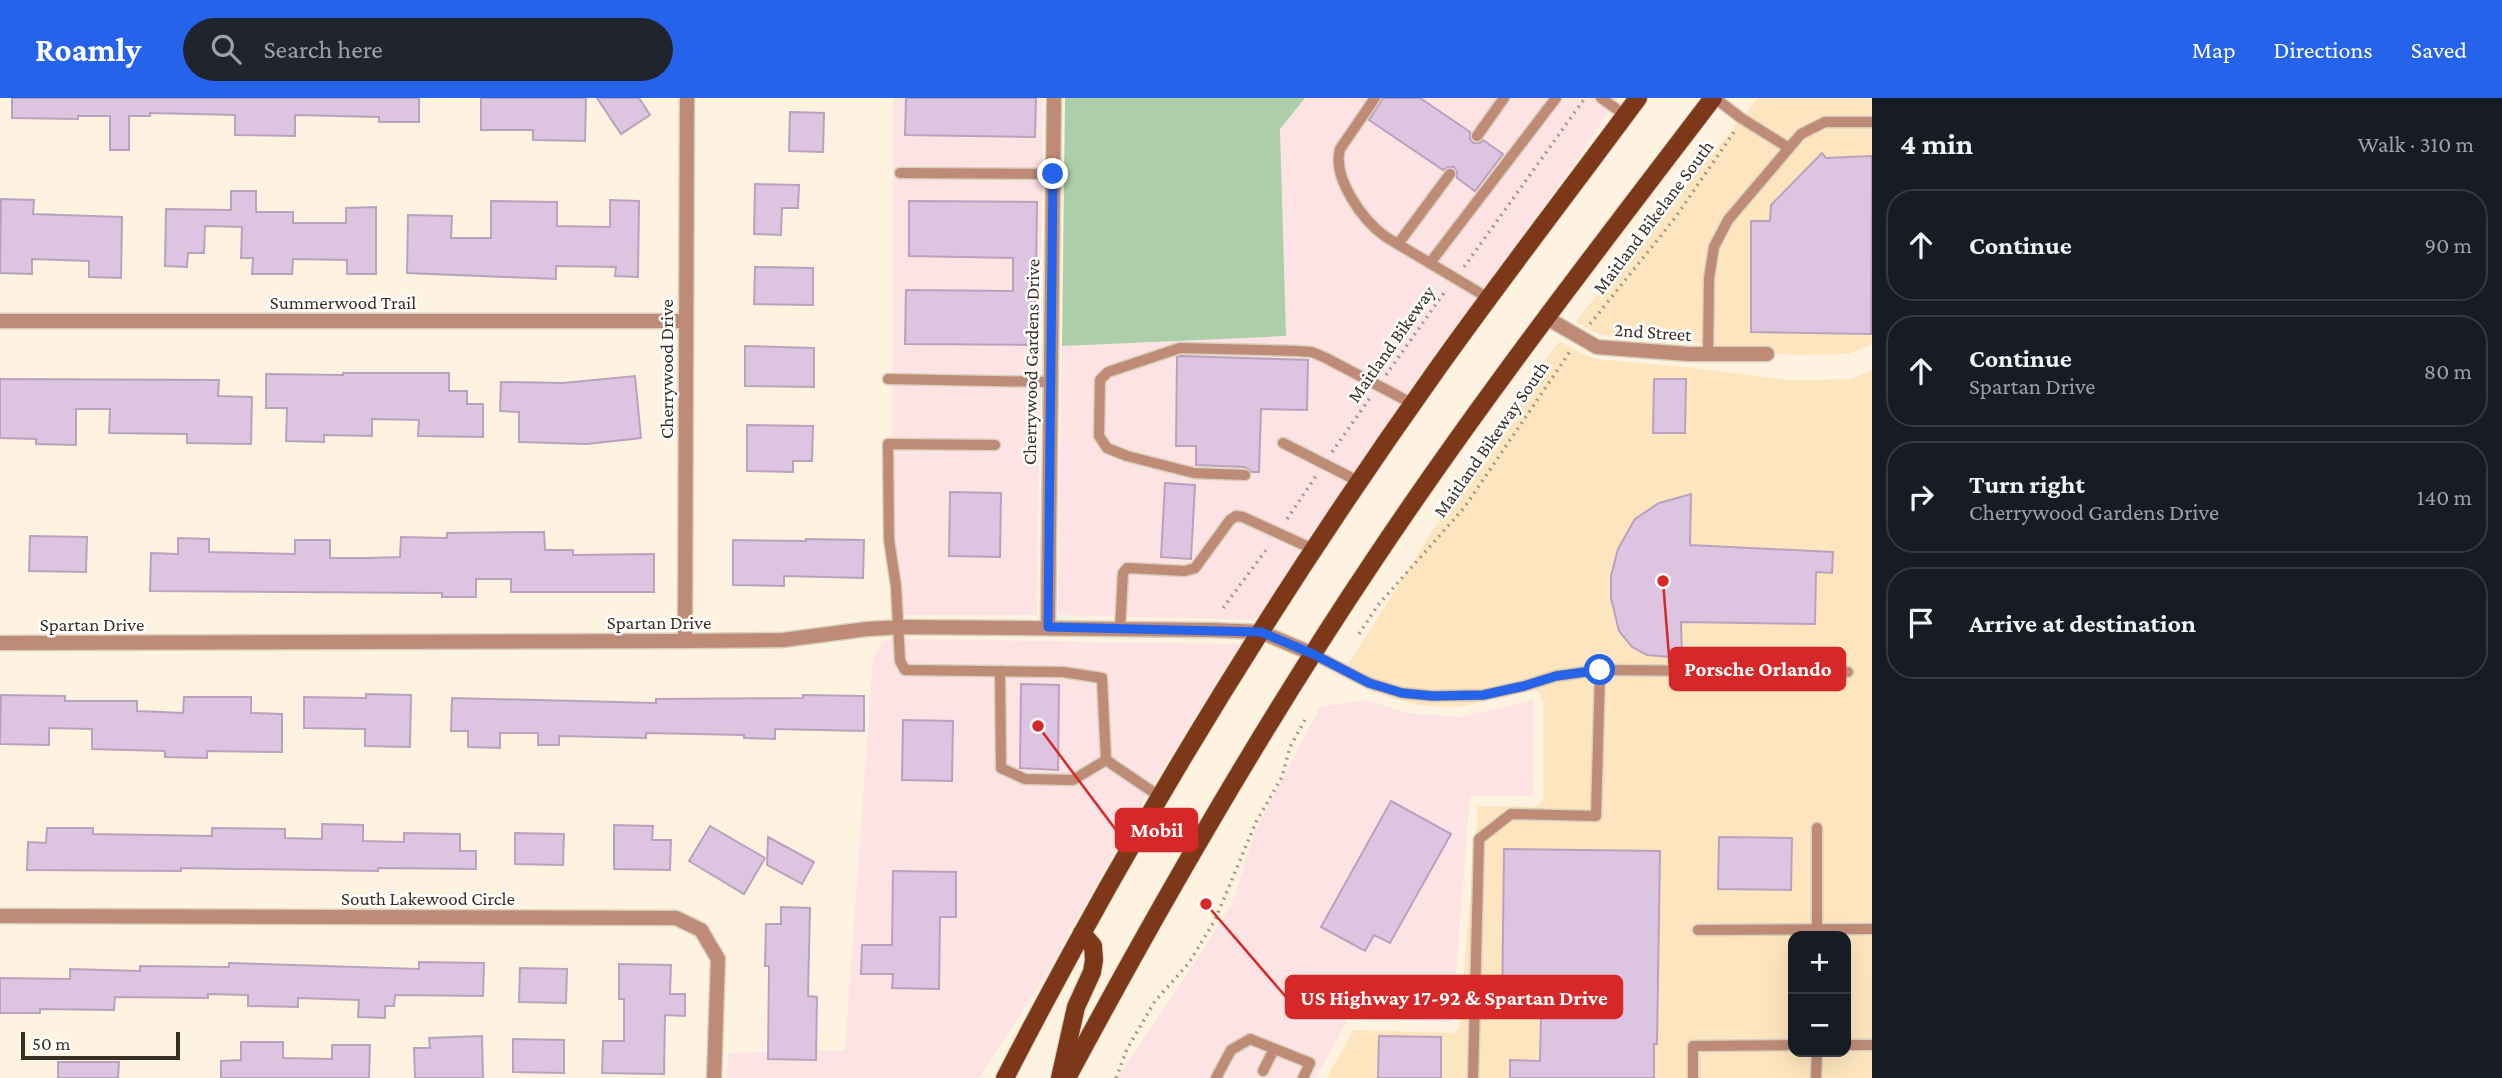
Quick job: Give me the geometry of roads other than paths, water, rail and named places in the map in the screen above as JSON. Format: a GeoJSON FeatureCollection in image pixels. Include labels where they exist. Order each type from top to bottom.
{"type":"FeatureCollection","features":[{"type":"Feature","properties":{"kind":"main road"},"geometry":{"type":"LineString","coordinates":[[1005,1078],[1159,796],[1261,632],[1413,404],[1638,98]]}},
{"type":"Feature","properties":{"kind":"main road"},"geometry":{"type":"LineString","coordinates":[[1067,1078],[1208,823],[1313,654],[1424,486],[1545,317],[1714,98]]}},
{"type":"Feature","properties":{"kind":"main road"},"geometry":{"type":"LineString","coordinates":[[1060,1078],[1076,1007],[1092,972],[1094,960],[1093,946],[1082,933]]}},
{"type":"Feature","properties":{"kind":"street","name":"Cherrywood Drive"},"geometry":{"type":"LineString","coordinates":[[685,641],[687,98]]}},
{"type":"Feature","properties":{"kind":"street","name":"Cherrywood Gardens Drive"},"geometry":{"type":"LineString","coordinates":[[1048,627],[1054,98]]}},
{"type":"Feature","properties":{"kind":"street","name":"2nd Street"},"geometry":{"type":"LineString","coordinates":[[1545,317],[1597,347],[1708,355],[1767,354]]}},
{"type":"Feature","properties":{"kind":"street","name":"Summerwood Trail"},"geometry":{"type":"LineString","coordinates":[[0,321],[686,321]]}},
{"type":"Feature","properties":{"kind":"street","name":"Spartan Drive"},"geometry":{"type":"LineString","coordinates":[[0,643],[783,640],[867,629],[1048,627],[1261,632],[1313,654]]}},
{"type":"Feature","properties":{"kind":"street","name":"South Lakewood Circle"},"geometry":{"type":"LineString","coordinates":[[0,916],[676,918],[701,930],[718,959],[714,1078]]}},
{"type":"Feature","properties":{"kind":"lane"},"geometry":{"type":"LineString","coordinates":[[1375,98],[1340,149],[1338,159],[1339,169],[1357,206],[1373,228],[1490,299]]}},
{"type":"Feature","properties":{"kind":"lane"},"geometry":{"type":"LineString","coordinates":[[1477,136],[1504,98]]}},
{"type":"Feature","properties":{"kind":"lane"},"geometry":{"type":"LineString","coordinates":[[1430,263],[1556,98]]}},
{"type":"Feature","properties":{"kind":"lane"},"geometry":{"type":"LineString","coordinates":[[1601,98],[1625,115]]}},
{"type":"Feature","properties":{"kind":"lane"},"geometry":{"type":"LineString","coordinates":[[1714,98],[1789,148]]}},
{"type":"Feature","properties":{"kind":"lane"},"geometry":{"type":"LineString","coordinates":[[1708,355],[1709,278],[1714,247],[1728,220],[1801,134],[1825,122],[1872,122]]}},
{"type":"Feature","properties":{"kind":"lane"},"geometry":{"type":"LineString","coordinates":[[901,173],[1053,174]]}},
{"type":"Feature","properties":{"kind":"lane"},"geometry":{"type":"LineString","coordinates":[[1398,244],[1450,174]]}},
{"type":"Feature","properties":{"kind":"lane"},"geometry":{"type":"LineString","coordinates":[[1245,475],[1194,473],[1127,456],[1107,448],[1098,436],[1100,380],[1108,372],[1180,348],[1312,352],[1413,404]]}},
{"type":"Feature","properties":{"kind":"lane"},"geometry":{"type":"LineString","coordinates":[[888,379],[1050,382]]}},
{"type":"Feature","properties":{"kind":"lane"},"geometry":{"type":"LineString","coordinates":[[995,445],[888,443],[889,540],[896,586],[900,662],[905,670],[1063,672],[1102,678],[1106,760]]}},
{"type":"Feature","properties":{"kind":"lane"},"geometry":{"type":"LineString","coordinates":[[1283,443],[1360,482]]}},
{"type":"Feature","properties":{"kind":"lane"},"geometry":{"type":"LineString","coordinates":[[1120,629],[1123,573],[1127,568],[1185,572],[1195,569],[1230,520],[1236,516],[1315,550]]}},
{"type":"Feature","properties":{"kind":"lane"},"geometry":{"type":"LineString","coordinates":[[1313,654],[1369,683],[1402,693],[1433,696],[1483,695],[1556,676],[1600,670],[1848,672]]}},
{"type":"Feature","properties":{"kind":"lane"},"geometry":{"type":"LineString","coordinates":[[1473,1078],[1479,839],[1511,814],[1596,816],[1600,670]]}},
{"type":"Feature","properties":{"kind":"lane"},"geometry":{"type":"LineString","coordinates":[[1000,671],[1001,768],[1025,779],[1073,780],[1106,760]]}},
{"type":"Feature","properties":{"kind":"lane"},"geometry":{"type":"LineString","coordinates":[[1106,760],[1159,796]]}},
{"type":"Feature","properties":{"kind":"lane"},"geometry":{"type":"LineString","coordinates":[[1817,931],[1818,828]]}},
{"type":"Feature","properties":{"kind":"lane"},"geometry":{"type":"LineString","coordinates":[[1835,931],[1872,929]]}},
{"type":"Feature","properties":{"kind":"lane"},"geometry":{"type":"LineString","coordinates":[[1698,930],[1788,932]]}},
{"type":"Feature","properties":{"kind":"lane"},"geometry":{"type":"LineString","coordinates":[[1216,1078],[1231,1050],[1251,1039],[1310,1063],[1303,1078]]}},
{"type":"Feature","properties":{"kind":"lane"},"geometry":{"type":"LineString","coordinates":[[1693,1078],[1693,1046],[1788,1045]]}},
{"type":"Feature","properties":{"kind":"lane"},"geometry":{"type":"LineString","coordinates":[[1851,1045],[1872,1045]]}},
{"type":"Feature","properties":{"kind":"lane"},"geometry":{"type":"LineString","coordinates":[[1263,1071],[1274,1049]]}},
{"type":"Feature","properties":{"kind":"lane"},"geometry":{"type":"LineString","coordinates":[[1816,1078],[1817,1057]]}},
{"type":"Feature","properties":{"kind":"place","name":"Porsche Orlando"},"geometry":{"type":"Point","coordinates":[1663,581]}},
{"type":"Feature","properties":{"kind":"place","name":"Mobil"},"geometry":{"type":"Point","coordinates":[1038,726]}},
{"type":"Feature","properties":{"kind":"place","name":"US Highway 17-92 & Spartan Drive"},"geometry":{"type":"Point","coordinates":[1206,904]}}]}
